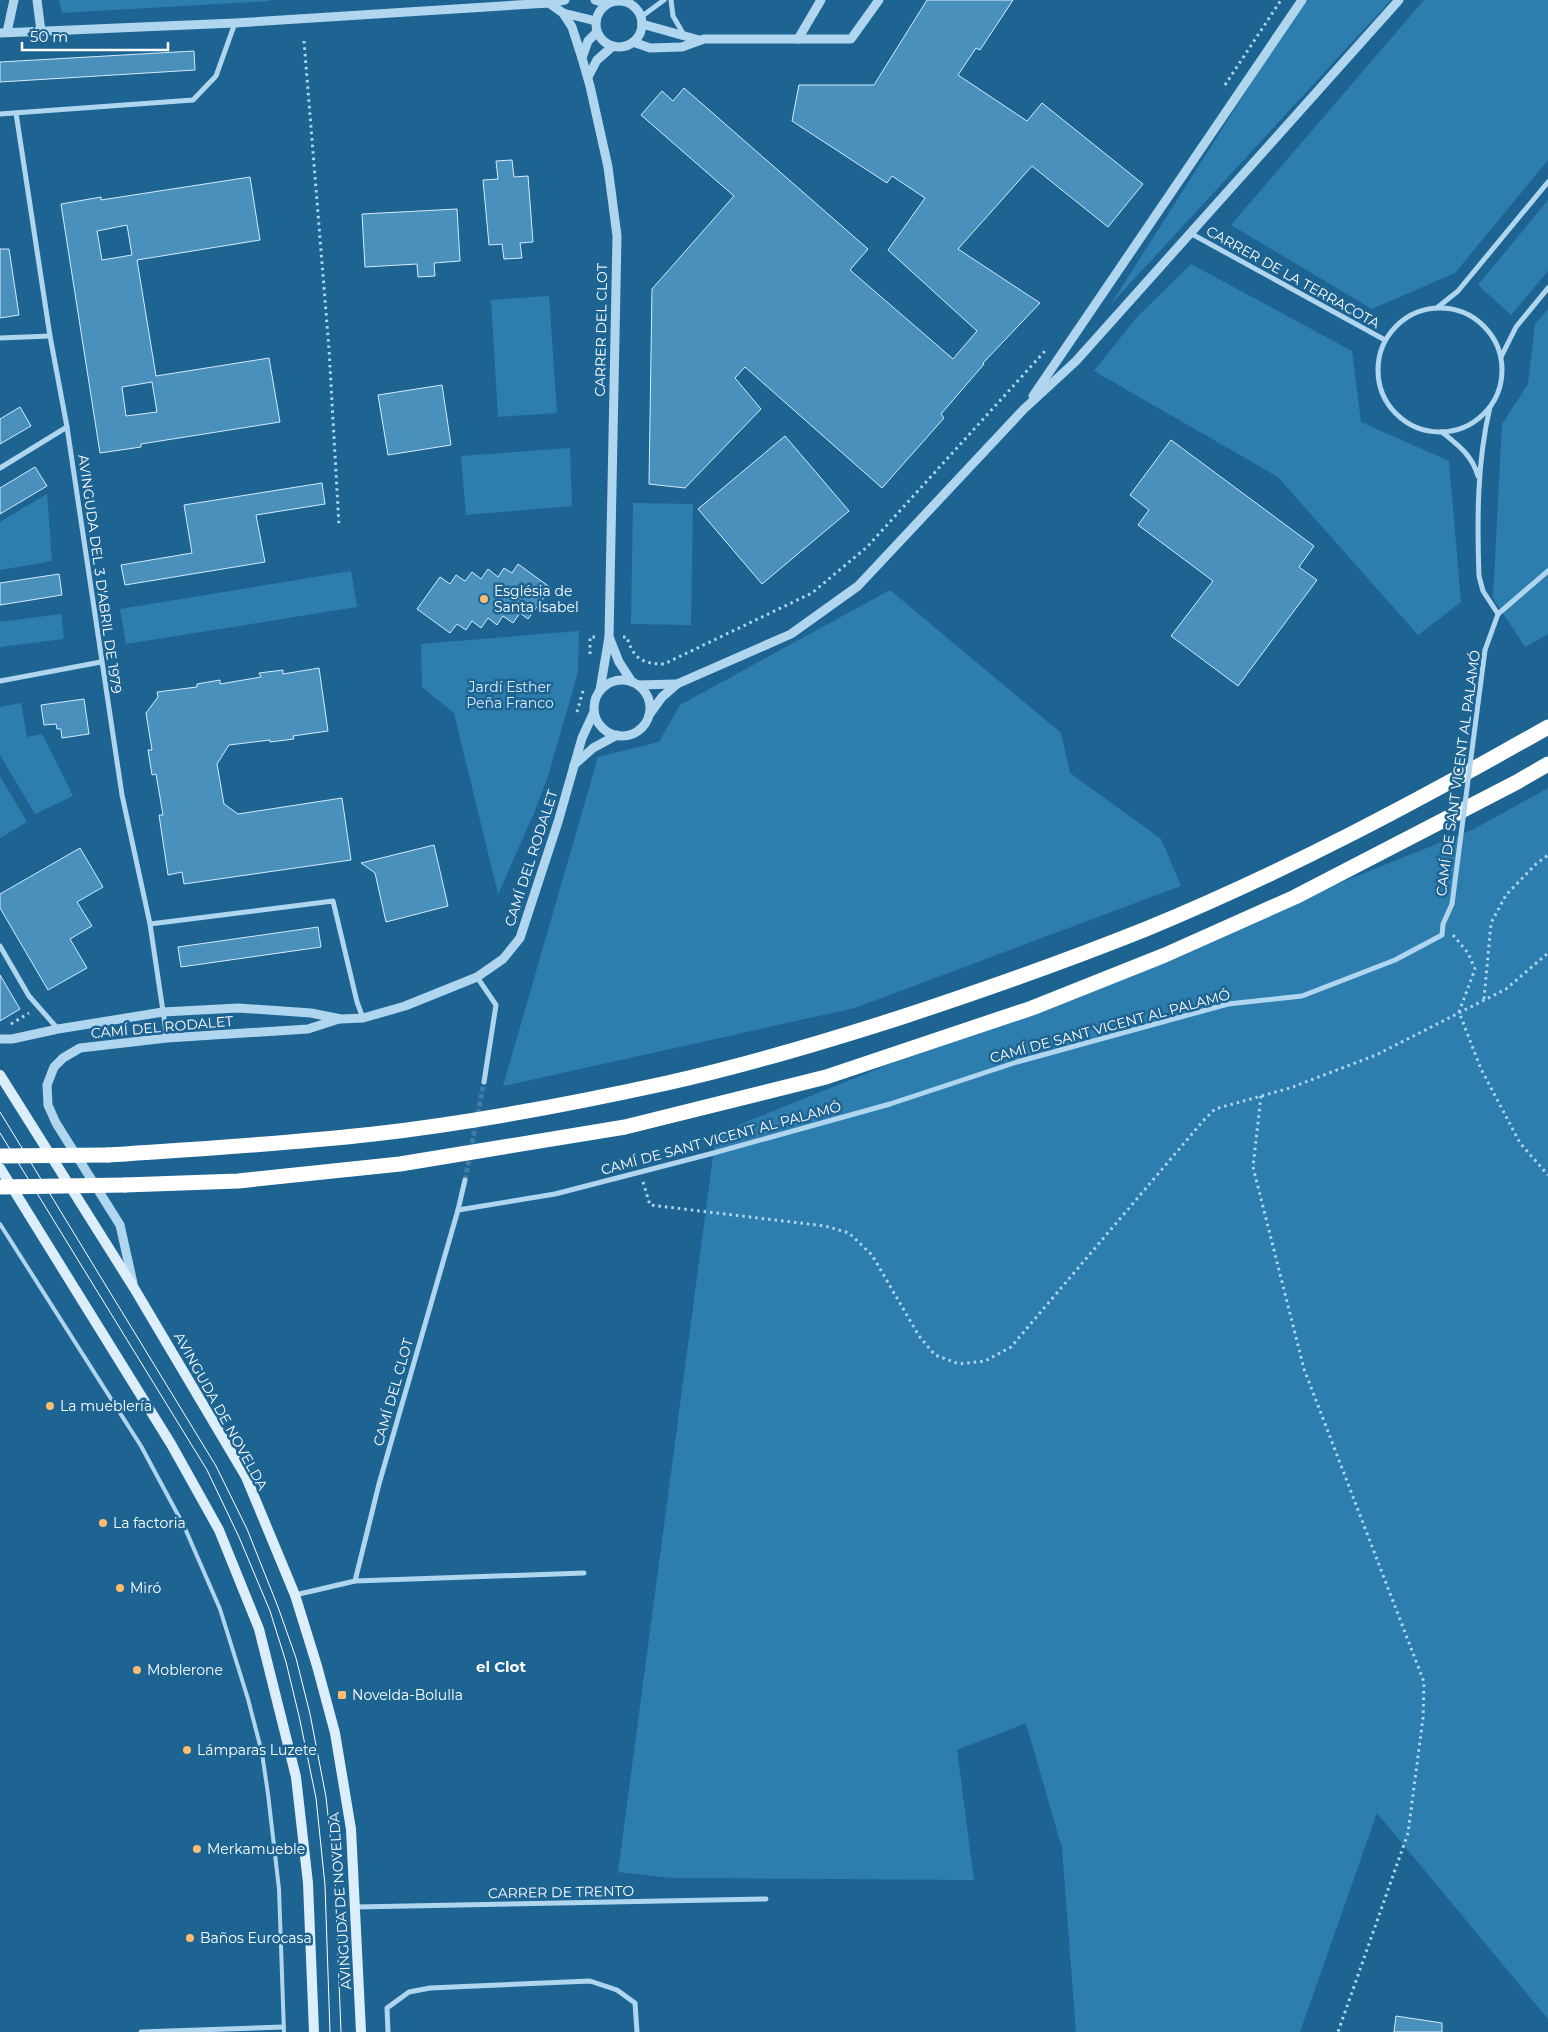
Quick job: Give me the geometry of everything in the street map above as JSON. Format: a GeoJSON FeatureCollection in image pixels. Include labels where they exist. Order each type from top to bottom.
{"type":"FeatureCollection","features":[{"type":"Feature","properties":{"kind":"highway"},"geometry":{"type":"LineString","coordinates":[[0,1156],[108,1155],[272,1144],[378,1134],[559,1105],[668,1083],[776,1056],[963,997],[1147,928],[1227,894],[1317,851],[1548,727]]}},
{"type":"Feature","properties":{"kind":"highway"},"geometry":{"type":"LineString","coordinates":[[0,1187],[238,1181],[400,1164],[625,1128],[826,1077],[1032,1008],[1164,955],[1295,897],[1548,764]]}},
{"type":"Feature","properties":{"kind":"main road","name":"AVINGUDA DE NOVELDA"},"geometry":{"type":"LineString","coordinates":[[0,1075],[134,1288],[246,1478],[295,1595],[335,1733],[351,1829],[361,2032]]}},
{"type":"Feature","properties":{"kind":"main road"},"geometry":{"type":"LineString","coordinates":[[0,1168],[171,1444],[219,1530],[259,1629],[296,1777],[308,1882],[314,2032]]}},
{"type":"Feature","properties":{"kind":"street"},"geometry":{"type":"LineString","coordinates":[[14,0],[4,33],[234,24],[549,3],[565,0]]}},
{"type":"Feature","properties":{"kind":"street"},"geometry":{"type":"LineString","coordinates":[[37,0],[41,32]]}},
{"type":"Feature","properties":{"kind":"street"},"geometry":{"type":"LineString","coordinates":[[595,0],[607,4]]}},
{"type":"Feature","properties":{"kind":"street"},"geometry":{"type":"LineString","coordinates":[[664,0],[642,20],[641,31],[633,42],[620,47],[613,46],[606,43],[597,32],[596,21],[602,8],[619,0],[628,1],[642,20],[699,40],[851,39],[879,0]]}},
{"type":"Feature","properties":{"kind":"street"},"geometry":{"type":"LineString","coordinates":[[670,0],[674,16],[684,35]]}},
{"type":"Feature","properties":{"kind":"street"},"geometry":{"type":"LineString","coordinates":[[798,39],[821,0]]}},
{"type":"Feature","properties":{"kind":"street"},"geometry":{"type":"LineString","coordinates":[[1024,409],[1302,0]]}},
{"type":"Feature","properties":{"kind":"street"},"geometry":{"type":"LineString","coordinates":[[676,684],[636,684],[621,680],[609,683],[600,690],[595,700],[594,712],[598,723],[606,731],[617,735],[628,735],[637,731],[662,697],[676,684],[791,634],[858,586],[1024,409],[1076,361],[1399,0]]}},
{"type":"Feature","properties":{"kind":"street"},"geometry":{"type":"LineString","coordinates":[[549,3],[563,13],[596,21]]}},
{"type":"Feature","properties":{"kind":"street","name":"CARRER DEL CLOT"},"geometry":{"type":"LineString","coordinates":[[563,13],[572,27],[588,77],[608,167],[617,236],[609,637],[600,690]]}},
{"type":"Feature","properties":{"kind":"street"},"geometry":{"type":"LineString","coordinates":[[0,114],[193,100],[216,76],[234,24]]}},
{"type":"Feature","properties":{"kind":"street"},"geometry":{"type":"LineString","coordinates":[[582,58],[588,41],[597,32]]}},
{"type":"Feature","properties":{"kind":"street"},"geometry":{"type":"LineString","coordinates":[[633,42],[650,48],[682,47],[699,40]]}},
{"type":"Feature","properties":{"kind":"street"},"geometry":{"type":"LineString","coordinates":[[588,77],[598,60],[613,46]]}},
{"type":"Feature","properties":{"kind":"street","name":"AVINGUDA DEL 3 D'ABRIL DE 1979"},"geometry":{"type":"LineString","coordinates":[[16,113],[50,336],[67,427],[122,795],[150,924],[167,1038]]}},
{"type":"Feature","properties":{"kind":"street"},"geometry":{"type":"LineString","coordinates":[[1438,308],[1458,291],[1548,182]]}},
{"type":"Feature","properties":{"kind":"street","name":"CARRER DE LA TERRACOTA"},"geometry":{"type":"LineString","coordinates":[[1190,233],[1385,340]]}},
{"type":"Feature","properties":{"kind":"street"},"geometry":{"type":"LineString","coordinates":[[1501,358],[1516,327],[1548,288]]}},
{"type":"Feature","properties":{"kind":"street"},"geometry":{"type":"LineString","coordinates":[[1490,407],[1469,425],[1456,430],[1442,432],[1416,428],[1394,413],[1380,390],[1377,365],[1385,340],[1398,323],[1417,312],[1438,308],[1455,310],[1471,316],[1485,327],[1495,341],[1501,358],[1502,375],[1498,392],[1490,407],[1484,433],[1479,478],[1479,576],[1483,591],[1498,614]]}},
{"type":"Feature","properties":{"kind":"street"},"geometry":{"type":"LineString","coordinates":[[0,338],[50,336]]}},
{"type":"Feature","properties":{"kind":"street"},"geometry":{"type":"LineString","coordinates":[[0,468],[67,427]]}},
{"type":"Feature","properties":{"kind":"street"},"geometry":{"type":"LineString","coordinates":[[1442,432],[1463,449],[1475,465],[1479,478]]}},
{"type":"Feature","properties":{"kind":"street","name":"CAMÍ DE SANT VICENT AL PALAMÓ"},"geometry":{"type":"LineString","coordinates":[[458,1210],[555,1194],[640,1172],[890,1104],[1017,1062],[1228,1004],[1302,996],[1395,960],[1442,935],[1443,924],[1452,904],[1485,650],[1498,614],[1548,571]]}},
{"type":"Feature","properties":{"kind":"street","name":"CARRER DEL CLOT"},"geometry":{"type":"LineString","coordinates":[[609,637],[620,662],[636,684]]}},
{"type":"Feature","properties":{"kind":"street"},"geometry":{"type":"LineString","coordinates":[[0,681],[102,662]]}},
{"type":"Feature","properties":{"kind":"street"},"geometry":{"type":"LineString","coordinates":[[636,684],[648,699],[649,715]]}},
{"type":"Feature","properties":{"kind":"street","name":"CAMÍ DEL RODALET"},"geometry":{"type":"LineString","coordinates":[[0,1039],[12,1039],[58,1029],[163,1012],[238,1008],[311,1013],[341,1019],[363,1018],[405,1006],[477,977],[503,959],[520,938],[558,822],[582,738],[594,712]]}},
{"type":"Feature","properties":{"kind":"street"},"geometry":{"type":"LineString","coordinates":[[574,765],[593,748],[617,735]]}},
{"type":"Feature","properties":{"kind":"street"},"geometry":{"type":"LineString","coordinates":[[150,924],[333,901],[357,1002],[363,1018]]}},
{"type":"Feature","properties":{"kind":"street"},"geometry":{"type":"LineString","coordinates":[[0,946],[29,996],[58,1029]]}},
{"type":"Feature","properties":{"kind":"street"},"geometry":{"type":"LineString","coordinates":[[477,977],[496,1005],[484,1082]]}},
{"type":"Feature","properties":{"kind":"street","name":"CAMÍ DEL RODALET"},"geometry":{"type":"LineString","coordinates":[[134,1288],[120,1225],[56,1123],[48,1105],[48,1085],[54,1067],[63,1058],[80,1048],[167,1038],[308,1029],[341,1019]]}},
{"type":"Feature","properties":{"kind":"street"},"geometry":{"type":"LineString","coordinates":[[458,1210],[465,1180]]}},
{"type":"Feature","properties":{"kind":"street","name":"CAMÍ DEL CLOT"},"geometry":{"type":"LineString","coordinates":[[355,1581],[381,1475],[458,1210]]}},
{"type":"Feature","properties":{"kind":"street"},"geometry":{"type":"LineString","coordinates":[[295,1595],[355,1581],[584,1573]]}},
{"type":"Feature","properties":{"kind":"street","name":"CARRER DE TRENTO"},"geometry":{"type":"LineString","coordinates":[[356,1906],[766,1899]]}},
{"type":"Feature","properties":{"kind":"street"},"geometry":{"type":"LineString","coordinates":[[388,2032],[387,2008],[409,1992],[430,1988],[590,1982],[617,1990],[635,2003],[637,2032]]}},
{"type":"Feature","properties":{"kind":"street"},"geometry":{"type":"LineString","coordinates":[[141,2032],[283,2029]]}},
{"type":"Feature","properties":{"kind":"lane"},"geometry":{"type":"LineString","coordinates":[[0,1224],[141,1446],[184,1526],[220,1609],[262,1753],[279,1889],[283,2029]]}},
{"type":"Feature","properties":{"kind":"path"},"geometry":{"type":"LineString","coordinates":[[1221,91],[1281,0]]}},
{"type":"Feature","properties":{"kind":"path"},"geometry":{"type":"LineString","coordinates":[[304,41],[329,349],[339,526]]}},
{"type":"Feature","properties":{"kind":"path"},"geometry":{"type":"LineString","coordinates":[[590,656],[590,637],[627,637],[637,657],[649,664],[664,664],[812,593],[867,547],[1050,345]]}},
{"type":"Feature","properties":{"kind":"path"},"geometry":{"type":"LineString","coordinates":[[575,718],[586,681]]}},
{"type":"Feature","properties":{"kind":"path"},"geometry":{"type":"LineString","coordinates":[[1484,1000],[1491,922],[1506,895],[1536,864],[1548,855]]}},
{"type":"Feature","properties":{"kind":"path"},"geometry":{"type":"LineString","coordinates":[[1443,924],[1468,953],[1475,969],[1459,1012],[1480,1070],[1520,1143],[1548,1176]]}},
{"type":"Feature","properties":{"kind":"path"},"geometry":{"type":"LineString","coordinates":[[640,1172],[650,1205],[825,1226],[849,1233],[872,1255],[919,1336],[935,1355],[959,1364],[985,1360],[1010,1347],[1215,1109],[1290,1088],[1376,1055],[1506,988],[1548,953]]}},
{"type":"Feature","properties":{"kind":"path"},"geometry":{"type":"LineString","coordinates":[[1261,1096],[1254,1167],[1304,1369],[1424,1682],[1423,1718],[1408,1832],[1338,2032]]}},
{"type":"Feature","properties":{"kind":"green space"},"geometry":{"type":"Polygon","coordinates":[[[59,0],[270,0],[270,1],[62,13],[59,0]]]}},
{"type":"Feature","properties":{"kind":"green space"},"geometry":{"type":"Polygon","coordinates":[[[1304,0],[1391,0],[1111,304],[1304,0]]]}},
{"type":"Feature","properties":{"kind":"green space"},"geometry":{"type":"Polygon","coordinates":[[[1424,0],[1548,0],[1548,160],[1455,273],[1372,309],[1231,225],[1424,0]]]}},
{"type":"Feature","properties":{"kind":"green space"},"geometry":{"type":"Polygon","coordinates":[[[1548,200],[1548,271],[1511,315],[1478,285],[1548,200]]]}},
{"type":"Feature","properties":{"kind":"green space"},"geometry":{"type":"Polygon","coordinates":[[[1191,264],[1352,351],[1361,422],[1449,461],[1461,602],[1418,635],[1278,477],[1094,371],[1136,318],[1191,264]]]}},
{"type":"Feature","properties":{"kind":"green space"},"geometry":{"type":"Polygon","coordinates":[[[549,296],[557,413],[498,417],[491,300],[549,296]]]}},
{"type":"Feature","properties":{"kind":"green space"},"geometry":{"type":"Polygon","coordinates":[[[1548,309],[1548,634],[1525,647],[1493,598],[1502,424],[1528,384],[1535,324],[1548,309]]]}},
{"type":"Feature","properties":{"kind":"green space"},"geometry":{"type":"Polygon","coordinates":[[[570,448],[572,506],[466,515],[461,456],[570,448]]]}},
{"type":"Feature","properties":{"kind":"green space"},"geometry":{"type":"Polygon","coordinates":[[[47,494],[52,561],[0,570],[0,522],[47,494]]]}},
{"type":"Feature","properties":{"kind":"green space"},"geometry":{"type":"Polygon","coordinates":[[[633,503],[693,504],[691,625],[631,624],[633,503]]]}},
{"type":"Feature","properties":{"kind":"green space"},"geometry":{"type":"Polygon","coordinates":[[[351,571],[357,607],[126,644],[120,609],[351,571]]]}},
{"type":"Feature","properties":{"kind":"green space"},"geometry":{"type":"Polygon","coordinates":[[[890,590],[1061,733],[1070,773],[1161,839],[1181,886],[855,1008],[503,1086],[598,757],[659,742],[680,705],[890,590]]]}},
{"type":"Feature","properties":{"kind":"green space"},"geometry":{"type":"Polygon","coordinates":[[[61,614],[64,639],[0,647],[0,622],[61,614]]]}},
{"type":"Feature","properties":{"kind":"green space","name":"Jardí Esther Peña Franco"},"geometry":{"type":"Polygon","coordinates":[[[579,631],[578,672],[548,776],[535,811],[498,894],[454,713],[422,687],[421,644],[579,631]]]}},
{"type":"Feature","properties":{"kind":"green space"},"geometry":{"type":"Polygon","coordinates":[[[21,703],[27,737],[42,734],[73,796],[35,814],[0,755],[0,707],[21,703]]]}},
{"type":"Feature","properties":{"kind":"green space"},"geometry":{"type":"Polygon","coordinates":[[[0,776],[27,822],[0,838],[0,776]]]}},
{"type":"Feature","properties":{"kind":"green space"},"geometry":{"type":"Polygon","coordinates":[[[1548,788],[1548,2019],[1377,1813],[1300,2032],[1076,2032],[1062,1848],[1026,1723],[957,1750],[974,1880],[671,1878],[618,1872],[716,1134],[1474,829],[1548,788]]]}},
{"type":"Feature","properties":{"kind":"building"},"geometry":{"type":"Polygon","coordinates":[[[927,0],[1013,0],[980,50],[976,48],[958,75],[1027,121],[1042,103],[1143,184],[1108,227],[1032,166],[958,249],[1040,303],[983,363],[941,414],[944,418],[882,488],[745,367],[735,378],[761,409],[685,488],[649,484],[652,289],[734,196],[641,115],[662,91],[673,101],[684,88],[868,249],[850,270],[953,359],[977,331],[888,250],[925,198],[892,176],[887,183],[792,121],[799,85],[874,85],[927,0]]]}},
{"type":"Feature","properties":{"kind":"building"},"geometry":{"type":"Polygon","coordinates":[[[194,51],[195,70],[0,82],[0,62],[194,51]]]}},
{"type":"Feature","properties":{"kind":"building"},"geometry":{"type":"Polygon","coordinates":[[[512,160],[514,177],[528,176],[533,242],[520,243],[522,258],[504,259],[502,244],[489,245],[483,180],[498,179],[496,161],[512,160]]]}},
{"type":"Feature","properties":{"kind":"building"},"geometry":{"type":"Polygon","coordinates":[[[250,177],[260,240],[137,260],[156,376],[269,358],[280,422],[141,444],[141,447],[100,453],[61,204],[101,197],[101,200],[250,177]],[[127,225],[97,231],[102,260],[132,255],[127,225]],[[152,382],[122,387],[126,416],[157,412],[152,382]]]}},
{"type":"Feature","properties":{"kind":"building"},"geometry":{"type":"Polygon","coordinates":[[[457,209],[460,261],[434,263],[435,276],[418,277],[417,264],[365,267],[362,214],[457,209]]]}},
{"type":"Feature","properties":{"kind":"building"},"geometry":{"type":"Polygon","coordinates":[[[0,249],[9,249],[19,315],[0,318],[0,249]]]}},
{"type":"Feature","properties":{"kind":"building"},"geometry":{"type":"Polygon","coordinates":[[[442,385],[451,445],[388,455],[378,395],[442,385]]]}},
{"type":"Feature","properties":{"kind":"building"},"geometry":{"type":"Polygon","coordinates":[[[20,407],[31,426],[0,444],[0,419],[20,407]]]}},
{"type":"Feature","properties":{"kind":"building"},"geometry":{"type":"Polygon","coordinates":[[[785,436],[849,511],[762,584],[698,509],[785,436]]]}},
{"type":"Feature","properties":{"kind":"building"},"geometry":{"type":"Polygon","coordinates":[[[1171,440],[1314,546],[1299,567],[1317,580],[1238,686],[1171,636],[1213,581],[1138,525],[1149,510],[1130,495],[1171,440]]]}},
{"type":"Feature","properties":{"kind":"building"},"geometry":{"type":"Polygon","coordinates":[[[35,467],[47,486],[0,514],[0,488],[35,467]]]}},
{"type":"Feature","properties":{"kind":"building"},"geometry":{"type":"Polygon","coordinates":[[[322,483],[325,504],[256,515],[265,562],[125,585],[121,565],[192,553],[184,505],[322,483]]]}},
{"type":"Feature","properties":{"kind":"building","name":"Església de Santa Isabel"},"geometry":{"type":"Polygon","coordinates":[[[518,564],[551,588],[528,619],[520,613],[513,623],[503,616],[497,625],[488,618],[481,628],[472,621],[466,630],[457,624],[450,633],[417,609],[440,577],[450,584],[456,575],[465,581],[472,572],[481,579],[488,569],[498,577],[504,568],[512,573],[518,564]]]}},
{"type":"Feature","properties":{"kind":"building"},"geometry":{"type":"Polygon","coordinates":[[[59,574],[62,595],[0,605],[0,583],[59,574]]]}},
{"type":"Feature","properties":{"kind":"building"},"geometry":{"type":"Polygon","coordinates":[[[319,668],[328,731],[293,736],[294,739],[229,745],[217,764],[224,804],[238,814],[342,798],[351,860],[184,884],[182,872],[168,875],[159,815],[163,815],[156,774],[152,775],[148,750],[152,750],[146,713],[158,697],[157,692],[197,687],[197,684],[220,680],[220,684],[261,677],[259,673],[283,670],[283,674],[319,668]]]}},
{"type":"Feature","properties":{"kind":"building"},"geometry":{"type":"Polygon","coordinates":[[[84,699],[89,734],[62,738],[61,729],[57,729],[56,724],[44,725],[41,705],[84,699]]]}},
{"type":"Feature","properties":{"kind":"building"},"geometry":{"type":"Polygon","coordinates":[[[434,845],[448,906],[386,922],[375,873],[361,863],[434,845]]]}},
{"type":"Feature","properties":{"kind":"building"},"geometry":{"type":"Polygon","coordinates":[[[80,848],[103,887],[77,902],[92,926],[70,939],[87,968],[48,990],[0,908],[0,894],[80,848]]]}},
{"type":"Feature","properties":{"kind":"building"},"geometry":{"type":"Polygon","coordinates":[[[318,927],[321,947],[181,967],[178,947],[318,927]]]}},
{"type":"Feature","properties":{"kind":"building"},"geometry":{"type":"Polygon","coordinates":[[[0,975],[20,1009],[0,1021],[0,975]]]}},
{"type":"Feature","properties":{"kind":"building"},"geometry":{"type":"Polygon","coordinates":[[[1396,2016],[1442,2023],[1442,2032],[1394,2032],[1396,2016]]]}},
{"type":"Feature","properties":{"kind":"tunnel"},"geometry":{"type":"LineString","coordinates":[[465,1180],[484,1082]]}},
{"type":"Feature","properties":{"kind":"tram line"},"geometry":{"type":"LineString","coordinates":[[0,1112],[216,1466],[247,1529],[278,1607],[296,1658],[310,1714],[326,1797],[335,1880],[341,2032]]}},
{"type":"Feature","properties":{"kind":"tram line"},"geometry":{"type":"LineString","coordinates":[[0,1133],[207,1470],[239,1537],[270,1611],[286,1662],[316,1798],[325,1885],[330,2032]]}},
{"type":"Feature","properties":{"kind":"place","name":"Església de Santa Isabel"},"geometry":{"type":"Point","coordinates":[484,599]}},
{"type":"Feature","properties":{"kind":"place","name":"La mueblería"},"geometry":{"type":"Point","coordinates":[50,1406]}},
{"type":"Feature","properties":{"kind":"place","name":"La factoria"},"geometry":{"type":"Point","coordinates":[103,1523]}},
{"type":"Feature","properties":{"kind":"place","name":"Miró"},"geometry":{"type":"Point","coordinates":[120,1588]}},
{"type":"Feature","properties":{"kind":"place","name":"Moblerone"},"geometry":{"type":"Point","coordinates":[137,1670]}},
{"type":"Feature","properties":{"kind":"place","name":"Novelda-Bolulla"},"geometry":{"type":"Point","coordinates":[342,1695]}},
{"type":"Feature","properties":{"kind":"place","name":"Lámparas Luzete"},"geometry":{"type":"Point","coordinates":[187,1750]}},
{"type":"Feature","properties":{"kind":"place","name":"Merkamueble"},"geometry":{"type":"Point","coordinates":[197,1849]}},
{"type":"Feature","properties":{"kind":"place","name":"Baños Eurocasa"},"geometry":{"type":"Point","coordinates":[190,1938]}},
{"type":"Feature","properties":{"kind":"district","name":"el Clot"},"geometry":{"type":"Point","coordinates":[501,1666]}}]}
